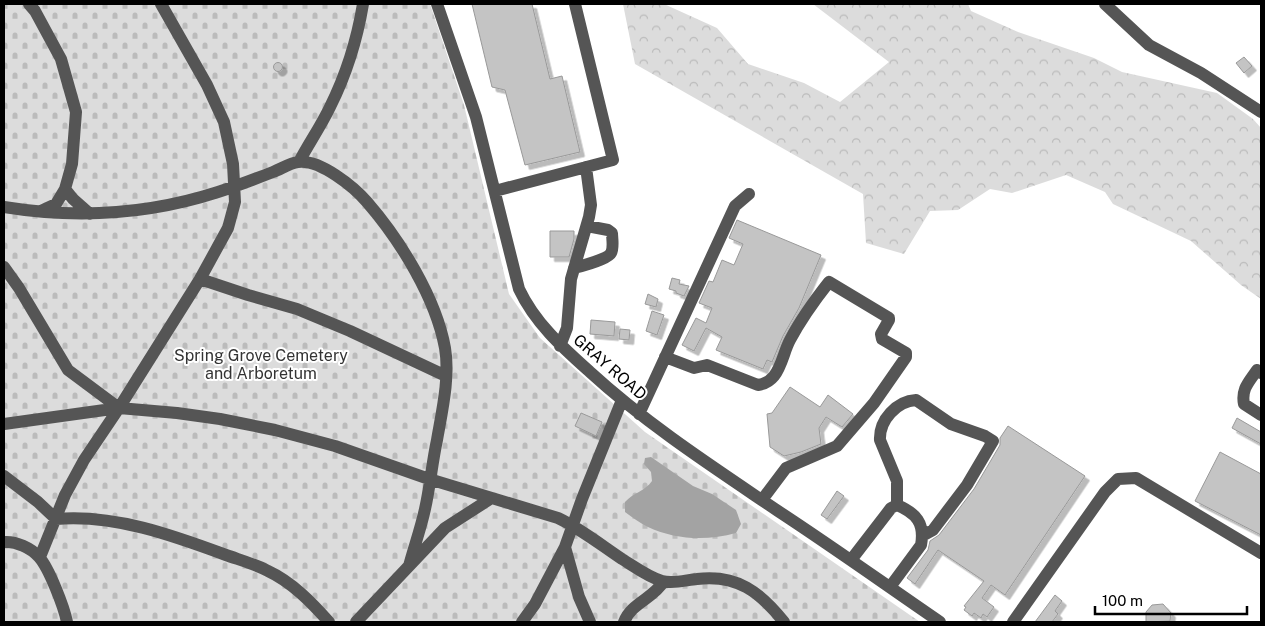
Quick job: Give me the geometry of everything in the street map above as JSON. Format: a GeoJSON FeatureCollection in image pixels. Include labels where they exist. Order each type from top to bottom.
{"type":"FeatureCollection","features":[{"type":"Feature","properties":{"kind":"street"},"geometry":{"type":"LineString","coordinates":[[29,4],[35,11],[62,59],[76,112],[72,164],[65,189],[56,204],[37,212]]}},
{"type":"Feature","properties":{"kind":"street"},"geometry":{"type":"LineString","coordinates":[[40,557],[65,495],[84,460],[200,279],[228,228],[235,202],[233,164],[224,122],[207,85],[161,4]]}},
{"type":"Feature","properties":{"kind":"street"},"geometry":{"type":"LineString","coordinates":[[299,162],[330,108],[347,69],[364,4]]}},
{"type":"Feature","properties":{"kind":"street","name":"GRAY ROAD"},"geometry":{"type":"LineString","coordinates":[[437,4],[476,117],[519,290],[542,326],[560,346],[639,414],[940,622]]}},
{"type":"Feature","properties":{"kind":"street"},"geometry":{"type":"LineString","coordinates":[[495,191],[613,160],[576,4]]}},
{"type":"Feature","properties":{"kind":"street"},"geometry":{"type":"LineString","coordinates":[[1105,4],[1149,45],[1207,77],[1261,112]]}},
{"type":"Feature","properties":{"kind":"street"},"geometry":{"type":"LineString","coordinates":[[4,207],[37,212],[90,214],[139,211],[186,202],[299,162],[312,164],[332,173],[357,191],[374,210],[406,256],[431,300],[441,328],[445,350],[446,376],[441,417],[425,509],[409,566]]}},
{"type":"Feature","properties":{"kind":"street"},"geometry":{"type":"LineString","coordinates":[[560,346],[567,328],[571,279],[587,226],[590,206],[586,167]]}},
{"type":"Feature","properties":{"kind":"street"},"geometry":{"type":"LineString","coordinates":[[65,189],[90,214]]}},
{"type":"Feature","properties":{"kind":"street"},"geometry":{"type":"LineString","coordinates":[[639,414],[735,206],[749,194]]}},
{"type":"Feature","properties":{"kind":"street"},"geometry":{"type":"LineString","coordinates":[[574,268],[599,260],[610,255],[612,252],[612,233],[608,230],[587,226]]}},
{"type":"Feature","properties":{"kind":"street"},"geometry":{"type":"LineString","coordinates":[[4,267],[20,288],[68,370],[119,408]]}},
{"type":"Feature","properties":{"kind":"street"},"geometry":{"type":"LineString","coordinates":[[200,279],[296,308],[446,376]]}},
{"type":"Feature","properties":{"kind":"street"},"geometry":{"type":"LineString","coordinates":[[665,357],[694,368],[707,365],[758,385],[764,384],[776,374],[789,342],[808,308],[829,282],[889,318],[881,334],[882,339],[906,353],[906,357],[874,403],[836,446],[786,468],[762,500]]}},
{"type":"Feature","properties":{"kind":"street"},"geometry":{"type":"LineString","coordinates":[[1261,373],[1257,370],[1244,389],[1242,396],[1244,404],[1261,415]]}},
{"type":"Feature","properties":{"kind":"street"},"geometry":{"type":"LineString","coordinates":[[522,622],[535,604],[565,547],[582,498],[622,400]]}},
{"type":"Feature","properties":{"kind":"street"},"geometry":{"type":"LineString","coordinates":[[897,505],[897,481],[880,440],[880,435],[884,423],[894,409],[902,402],[916,400],[951,424],[985,436],[993,441],[967,485],[933,530],[922,536]]}},
{"type":"Feature","properties":{"kind":"street"},"geometry":{"type":"LineString","coordinates":[[4,424],[119,408],[177,413],[275,430],[335,446],[429,479],[558,518],[572,525],[638,570],[663,582],[711,577],[742,584],[756,592],[784,622]]}},
{"type":"Feature","properties":{"kind":"street"},"geometry":{"type":"LineString","coordinates":[[4,476],[38,502],[56,519],[101,520],[155,530],[269,571],[300,592],[329,622]]}},
{"type":"Feature","properties":{"kind":"street"},"geometry":{"type":"LineString","coordinates":[[1012,622],[1105,492],[1118,479],[1136,478],[1261,553]]}},
{"type":"Feature","properties":{"kind":"street"},"geometry":{"type":"LineString","coordinates":[[356,622],[445,528],[490,498]]}},
{"type":"Feature","properties":{"kind":"street"},"geometry":{"type":"LineString","coordinates":[[851,560],[891,508],[897,505]]}},
{"type":"Feature","properties":{"kind":"street"},"geometry":{"type":"LineString","coordinates":[[890,588],[920,545],[922,536],[921,525],[915,515],[897,505]]}},
{"type":"Feature","properties":{"kind":"street"},"geometry":{"type":"LineString","coordinates":[[4,542],[25,546],[40,557],[65,611],[67,622]]}},
{"type":"Feature","properties":{"kind":"street"},"geometry":{"type":"LineString","coordinates":[[565,547],[579,597],[590,622]]}},
{"type":"Feature","properties":{"kind":"street"},"geometry":{"type":"LineString","coordinates":[[624,622],[640,601],[659,589],[663,582]]}},
{"type":"Feature","properties":{"kind":"green space","name":"Spring Grove Cemetery and Arboretum"},"geometry":{"type":"Polygon","coordinates":[[[4,4],[430,4],[464,105],[509,294],[540,338],[645,432],[920,622],[4,622],[4,4]]]}},
{"type":"Feature","properties":{"kind":"green space"},"geometry":{"type":"Polygon","coordinates":[[[623,4],[664,4],[717,28],[748,64],[804,83],[840,102],[889,62],[813,4],[968,4],[971,11],[1018,32],[1094,58],[1122,72],[1217,93],[1253,119],[1261,128],[1261,299],[1241,285],[1191,241],[1113,204],[1105,192],[1066,175],[1012,193],[990,189],[958,210],[930,211],[904,254],[866,243],[863,194],[635,64],[623,4]]]}},
{"type":"Feature","properties":{"kind":"shaded area"},"geometry":{"type":"Polygon","coordinates":[[[651,457],[693,486],[712,494],[736,510],[741,524],[736,533],[703,538],[669,535],[648,527],[625,512],[625,502],[652,481],[651,472],[644,464],[645,458],[651,457]]]}},
{"type":"Feature","properties":{"kind":"building"},"geometry":{"type":"Polygon","coordinates":[[[472,4],[532,4],[550,79],[562,76],[580,152],[525,165],[505,90],[492,87],[472,4]]]}},
{"type":"Feature","properties":{"kind":"building"},"geometry":{"type":"Polygon","coordinates":[[[1244,57],[1252,66],[1244,73],[1236,63],[1244,57]]]}},
{"type":"Feature","properties":{"kind":"building"},"geometry":{"type":"Polygon","coordinates":[[[278,62],[283,67],[278,72],[273,67],[278,62]]]}},
{"type":"Feature","properties":{"kind":"building"},"geometry":{"type":"Polygon","coordinates":[[[737,220],[821,255],[799,308],[783,336],[772,362],[767,360],[763,369],[716,350],[722,337],[706,328],[694,351],[682,345],[696,318],[706,323],[712,308],[699,303],[709,281],[713,282],[722,260],[734,265],[743,244],[729,238],[737,220]]]}},
{"type":"Feature","properties":{"kind":"building"},"geometry":{"type":"Polygon","coordinates":[[[550,231],[574,231],[574,239],[569,257],[550,257],[550,231]]]}},
{"type":"Feature","properties":{"kind":"building"},"geometry":{"type":"Polygon","coordinates":[[[672,278],[680,280],[679,284],[689,286],[684,296],[669,289],[672,278]]]}},
{"type":"Feature","properties":{"kind":"building"},"geometry":{"type":"Polygon","coordinates":[[[648,294],[658,299],[656,307],[645,304],[648,294]]]}},
{"type":"Feature","properties":{"kind":"building"},"geometry":{"type":"Polygon","coordinates":[[[652,311],[664,315],[657,335],[646,331],[652,311]]]}},
{"type":"Feature","properties":{"kind":"building"},"geometry":{"type":"Polygon","coordinates":[[[591,320],[615,322],[614,336],[590,334],[591,320]]]}},
{"type":"Feature","properties":{"kind":"building"},"geometry":{"type":"Polygon","coordinates":[[[620,329],[630,330],[629,340],[619,339],[620,329]]]}},
{"type":"Feature","properties":{"kind":"building"},"geometry":{"type":"Polygon","coordinates":[[[790,387],[820,407],[828,395],[853,414],[842,427],[826,417],[819,428],[821,444],[784,456],[770,447],[767,414],[772,413],[790,387]]]}},
{"type":"Feature","properties":{"kind":"building"},"geometry":{"type":"Polygon","coordinates":[[[581,413],[602,422],[596,436],[575,426],[581,413]]]}},
{"type":"Feature","properties":{"kind":"building"},"geometry":{"type":"Polygon","coordinates":[[[1237,418],[1261,432],[1261,444],[1232,428],[1237,418]]]}},
{"type":"Feature","properties":{"kind":"building"},"geometry":{"type":"Polygon","coordinates":[[[1008,426],[1085,476],[1005,595],[991,585],[982,598],[994,607],[987,617],[983,614],[981,618],[974,613],[972,616],[964,610],[966,607],[964,606],[984,581],[938,550],[915,584],[907,578],[928,550],[930,541],[939,535],[974,489],[1000,445],[1000,438],[1008,426]]]}},
{"type":"Feature","properties":{"kind":"building"},"geometry":{"type":"Polygon","coordinates":[[[1220,452],[1261,474],[1261,535],[1195,501],[1220,452]]]}},
{"type":"Feature","properties":{"kind":"building"},"geometry":{"type":"Polygon","coordinates":[[[837,491],[844,496],[827,519],[821,515],[837,491]]]}},
{"type":"Feature","properties":{"kind":"building"},"geometry":{"type":"Polygon","coordinates":[[[1055,595],[1062,601],[1055,611],[1058,614],[1052,622],[1035,622],[1055,595]]]}},
{"type":"Feature","properties":{"kind":"building"},"geometry":{"type":"Polygon","coordinates":[[[1163,604],[1171,613],[1170,621],[1146,622],[1146,612],[1152,605],[1163,604]]]}}]}
